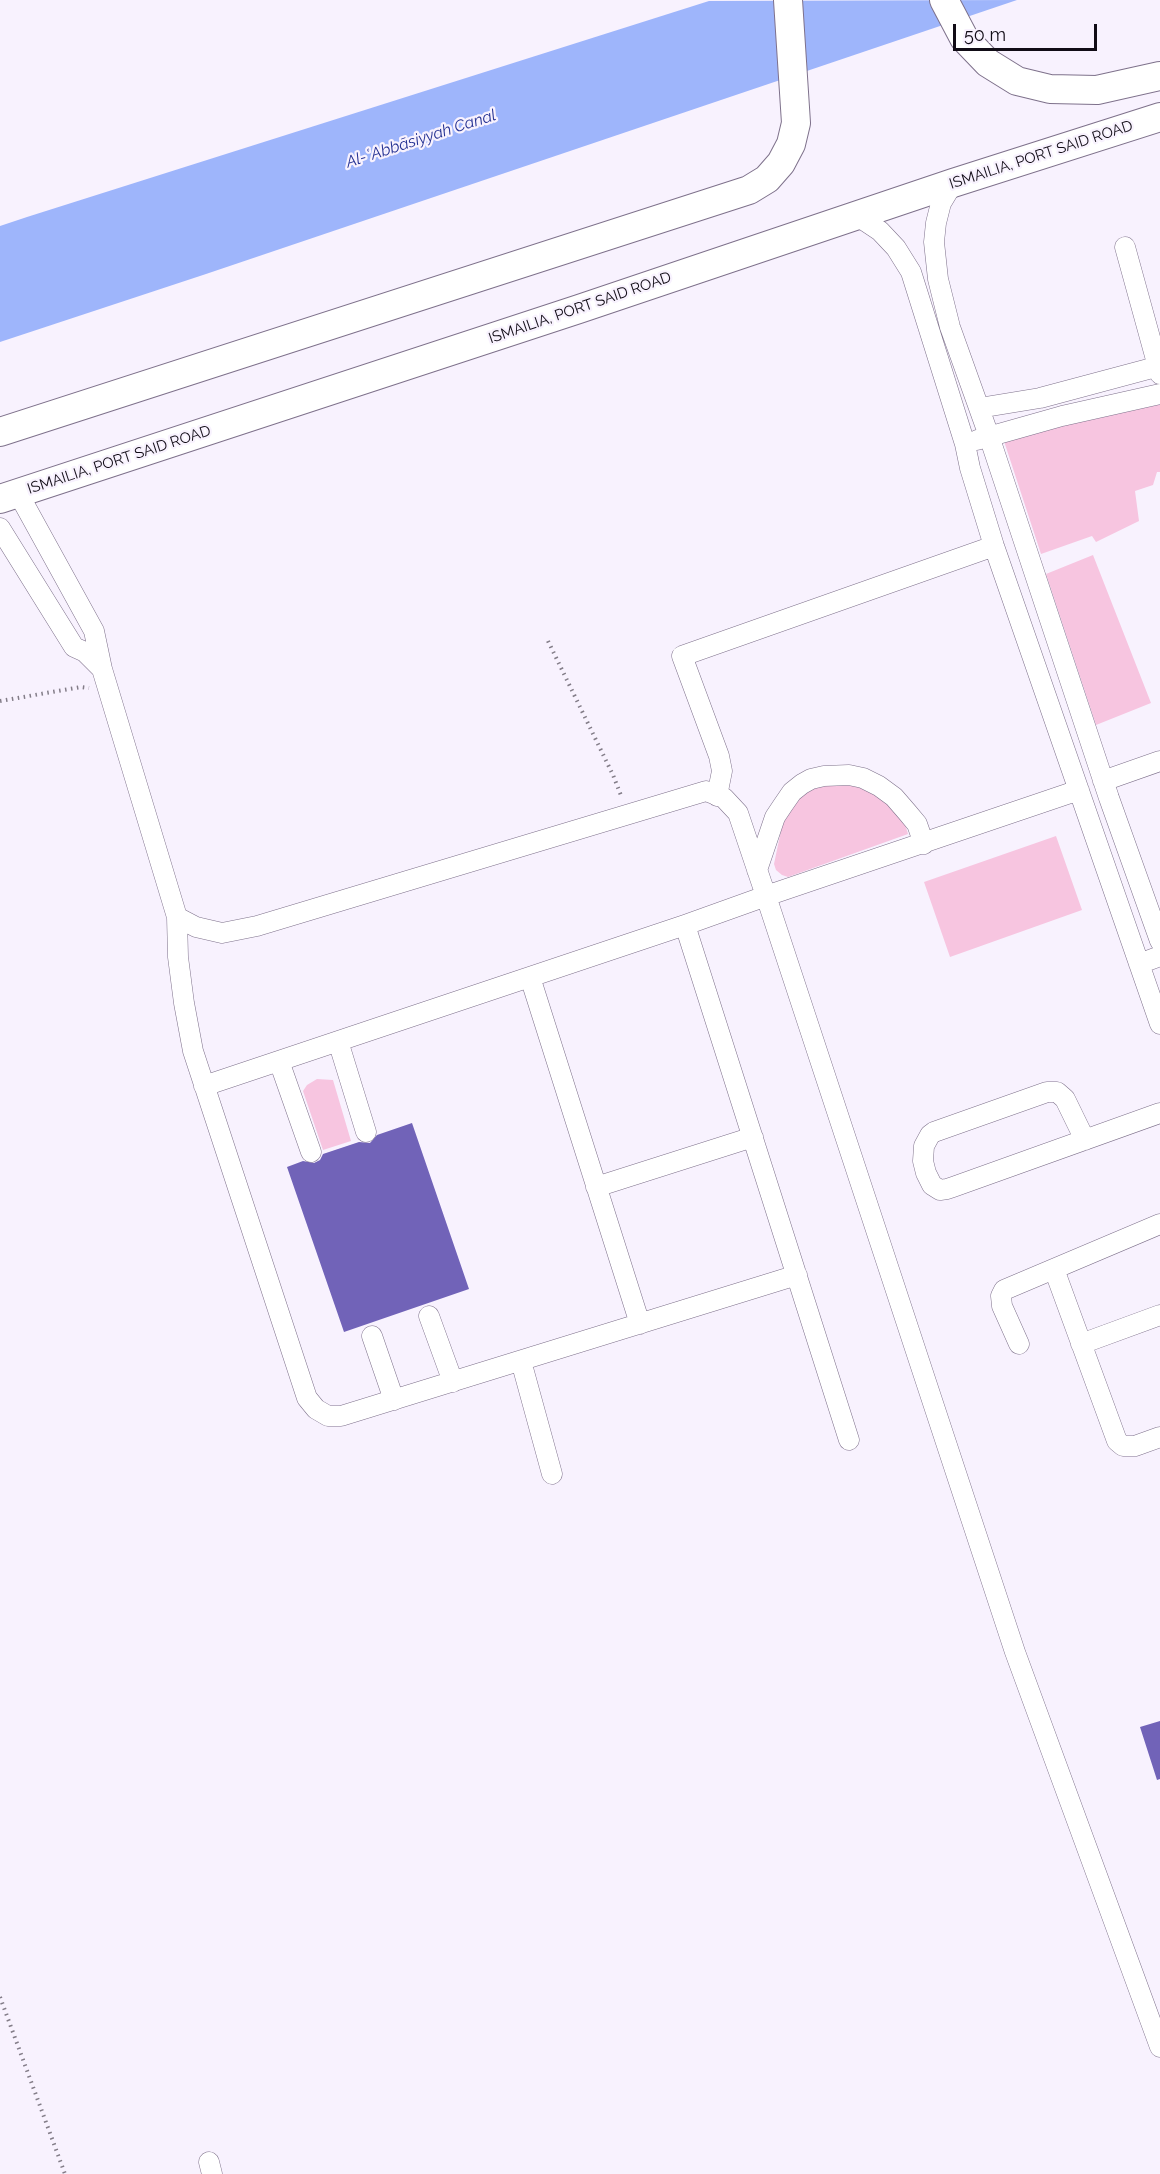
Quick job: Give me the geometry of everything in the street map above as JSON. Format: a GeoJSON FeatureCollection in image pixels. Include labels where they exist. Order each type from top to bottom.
{"type":"FeatureCollection","features":[{"type":"Feature","properties":{"kind":"highway"},"geometry":{"type":"LineString","coordinates":[[0,432],[749,190],[767,179],[781,163],[791,144],[796,123],[788,0]]}},
{"type":"Feature","properties":{"kind":"highway"},"geometry":{"type":"LineString","coordinates":[[944,0],[964,38],[988,63],[1017,81],[1050,89],[1097,90],[1160,76]]}},
{"type":"Feature","properties":{"kind":"highway","name":"ISMAILIA, PORT SAID ROAD"},"geometry":{"type":"LineString","coordinates":[[9,496],[567,313],[953,183],[1160,117]]}},
{"type":"Feature","properties":{"kind":"street"},"geometry":{"type":"LineString","coordinates":[[953,183],[942,203],[936,223],[934,242],[938,279],[950,327],[989,436],[1103,781],[1160,941]]}},
{"type":"Feature","properties":{"kind":"street"},"geometry":{"type":"LineString","coordinates":[[856,215],[880,231],[896,248],[911,272],[965,444],[994,546],[1160,1024]]}},
{"type":"Feature","properties":{"kind":"street"},"geometry":{"type":"LineString","coordinates":[[979,408],[1055,394],[1159,369],[1125,247]]}},
{"type":"Feature","properties":{"kind":"street"},"geometry":{"type":"LineString","coordinates":[[1055,394],[1062,416]]}},
{"type":"Feature","properties":{"kind":"street"},"geometry":{"type":"LineString","coordinates":[[965,444],[1062,416],[1160,394]]}},
{"type":"Feature","properties":{"kind":"street"},"geometry":{"type":"LineString","coordinates":[[9,496],[94,631],[102,669],[177,917],[183,1003],[192,1051],[307,1398],[316,1409],[328,1416],[341,1416],[797,1275]]}},
{"type":"Feature","properties":{"kind":"street"},"geometry":{"type":"LineString","coordinates":[[0,528],[74,647],[85,652],[102,669]]}},
{"type":"Feature","properties":{"kind":"street"},"geometry":{"type":"LineString","coordinates":[[717,796],[722,771],[719,756],[682,656],[994,546]]}},
{"type":"Feature","properties":{"kind":"street"},"geometry":{"type":"LineString","coordinates":[[204,1086],[686,925],[1160,761]]}},
{"type":"Feature","properties":{"kind":"street"},"geometry":{"type":"LineString","coordinates":[[757,870],[775,818],[792,792],[811,779],[824,776],[849,775],[879,786],[908,812],[917,824],[924,844]]}},
{"type":"Feature","properties":{"kind":"street"},"geometry":{"type":"LineString","coordinates":[[1079,790],[1103,781]]}},
{"type":"Feature","properties":{"kind":"street"},"geometry":{"type":"LineString","coordinates":[[177,917],[196,927],[222,933],[257,926],[706,791],[724,798],[738,813],[1015,1652],[1160,2047]]}},
{"type":"Feature","properties":{"kind":"street"},"geometry":{"type":"LineString","coordinates":[[686,925],[849,1440]]}},
{"type":"Feature","properties":{"kind":"street"},"geometry":{"type":"LineString","coordinates":[[1139,964],[1160,956]]}},
{"type":"Feature","properties":{"kind":"street"},"geometry":{"type":"LineString","coordinates":[[530,977],[640,1324]]}},
{"type":"Feature","properties":{"kind":"street"},"geometry":{"type":"LineString","coordinates":[[338,1041],[366,1132]]}},
{"type":"Feature","properties":{"kind":"street"},"geometry":{"type":"LineString","coordinates":[[279,1061],[311,1152]]}},
{"type":"Feature","properties":{"kind":"street"},"geometry":{"type":"LineString","coordinates":[[1085,1140],[1065,1100],[1057,1092],[1047,1092],[934,1132],[924,1146],[923,1161],[932,1185],[940,1190],[947,1189],[1085,1140],[1160,1113]]}},
{"type":"Feature","properties":{"kind":"street"},"geometry":{"type":"LineString","coordinates":[[596,1187],[753,1137]]}},
{"type":"Feature","properties":{"kind":"street"},"geometry":{"type":"LineString","coordinates":[[1019,1344],[1002,1306],[1002,1292],[1160,1224]]}},
{"type":"Feature","properties":{"kind":"street"},"geometry":{"type":"LineString","coordinates":[[1054,1269],[1116,1441],[1123,1446],[1135,1446],[1160,1437]]}},
{"type":"Feature","properties":{"kind":"street"},"geometry":{"type":"LineString","coordinates":[[1081,1344],[1160,1315]]}},
{"type":"Feature","properties":{"kind":"street"},"geometry":{"type":"LineString","coordinates":[[429,1316],[453,1382]]}},
{"type":"Feature","properties":{"kind":"street"},"geometry":{"type":"LineString","coordinates":[[372,1336],[394,1400]]}},
{"type":"Feature","properties":{"kind":"street"},"geometry":{"type":"LineString","coordinates":[[520,1361],[552,1474]]}},
{"type":"Feature","properties":{"kind":"path"},"geometry":{"type":"LineString","coordinates":[[548,641],[613,774],[628,813]]}},
{"type":"Feature","properties":{"kind":"path"},"geometry":{"type":"LineString","coordinates":[[0,701],[81,687],[95,689],[111,699]]}},
{"type":"Feature","properties":{"kind":"path"},"geometry":{"type":"LineString","coordinates":[[0,1997],[64,2174]]}},
{"type":"Feature","properties":{"kind":"shaded area"},"geometry":{"type":"Polygon","coordinates":[[[1160,400],[1160,472],[1157,472],[1153,485],[1135,491],[1139,521],[1096,542],[1092,536],[1041,554],[1002,435],[1160,400]]]}},
{"type":"Feature","properties":{"kind":"shaded area"},"geometry":{"type":"Polygon","coordinates":[[[1093,555],[1151,703],[1096,725],[1046,574],[1093,555]]]}},
{"type":"Feature","properties":{"kind":"shaded area"},"geometry":{"type":"Polygon","coordinates":[[[826,784],[856,785],[869,790],[896,811],[905,824],[908,834],[788,877],[782,875],[776,870],[774,864],[783,821],[803,794],[814,787],[826,784]]]}},
{"type":"Feature","properties":{"kind":"shaded area"},"geometry":{"type":"Polygon","coordinates":[[[1056,836],[1082,910],[950,957],[924,882],[1056,836]]]}},
{"type":"Feature","properties":{"kind":"shaded area"},"geometry":{"type":"Polygon","coordinates":[[[317,1079],[333,1080],[351,1141],[323,1150],[303,1091],[307,1085],[317,1079]]]}},
{"type":"Feature","properties":{"kind":"water","name":"Al-ʿAbbāsiyyah Canal"},"geometry":{"type":"Polygon","coordinates":[[[1017,0],[0,342],[0,226],[709,1],[1017,0]]]}},
{"type":"Feature","properties":{"kind":"building"},"geometry":{"type":"Polygon","coordinates":[[[412,1123],[469,1289],[344,1332],[287,1167],[303,1161],[314,1163],[320,1160],[323,1154],[359,1142],[370,1143],[377,1135],[412,1123]]]}},
{"type":"Feature","properties":{"kind":"building"},"geometry":{"type":"Polygon","coordinates":[[[1160,1721],[1160,1779],[1157,1780],[1140,1727],[1160,1721]]]}}]}
